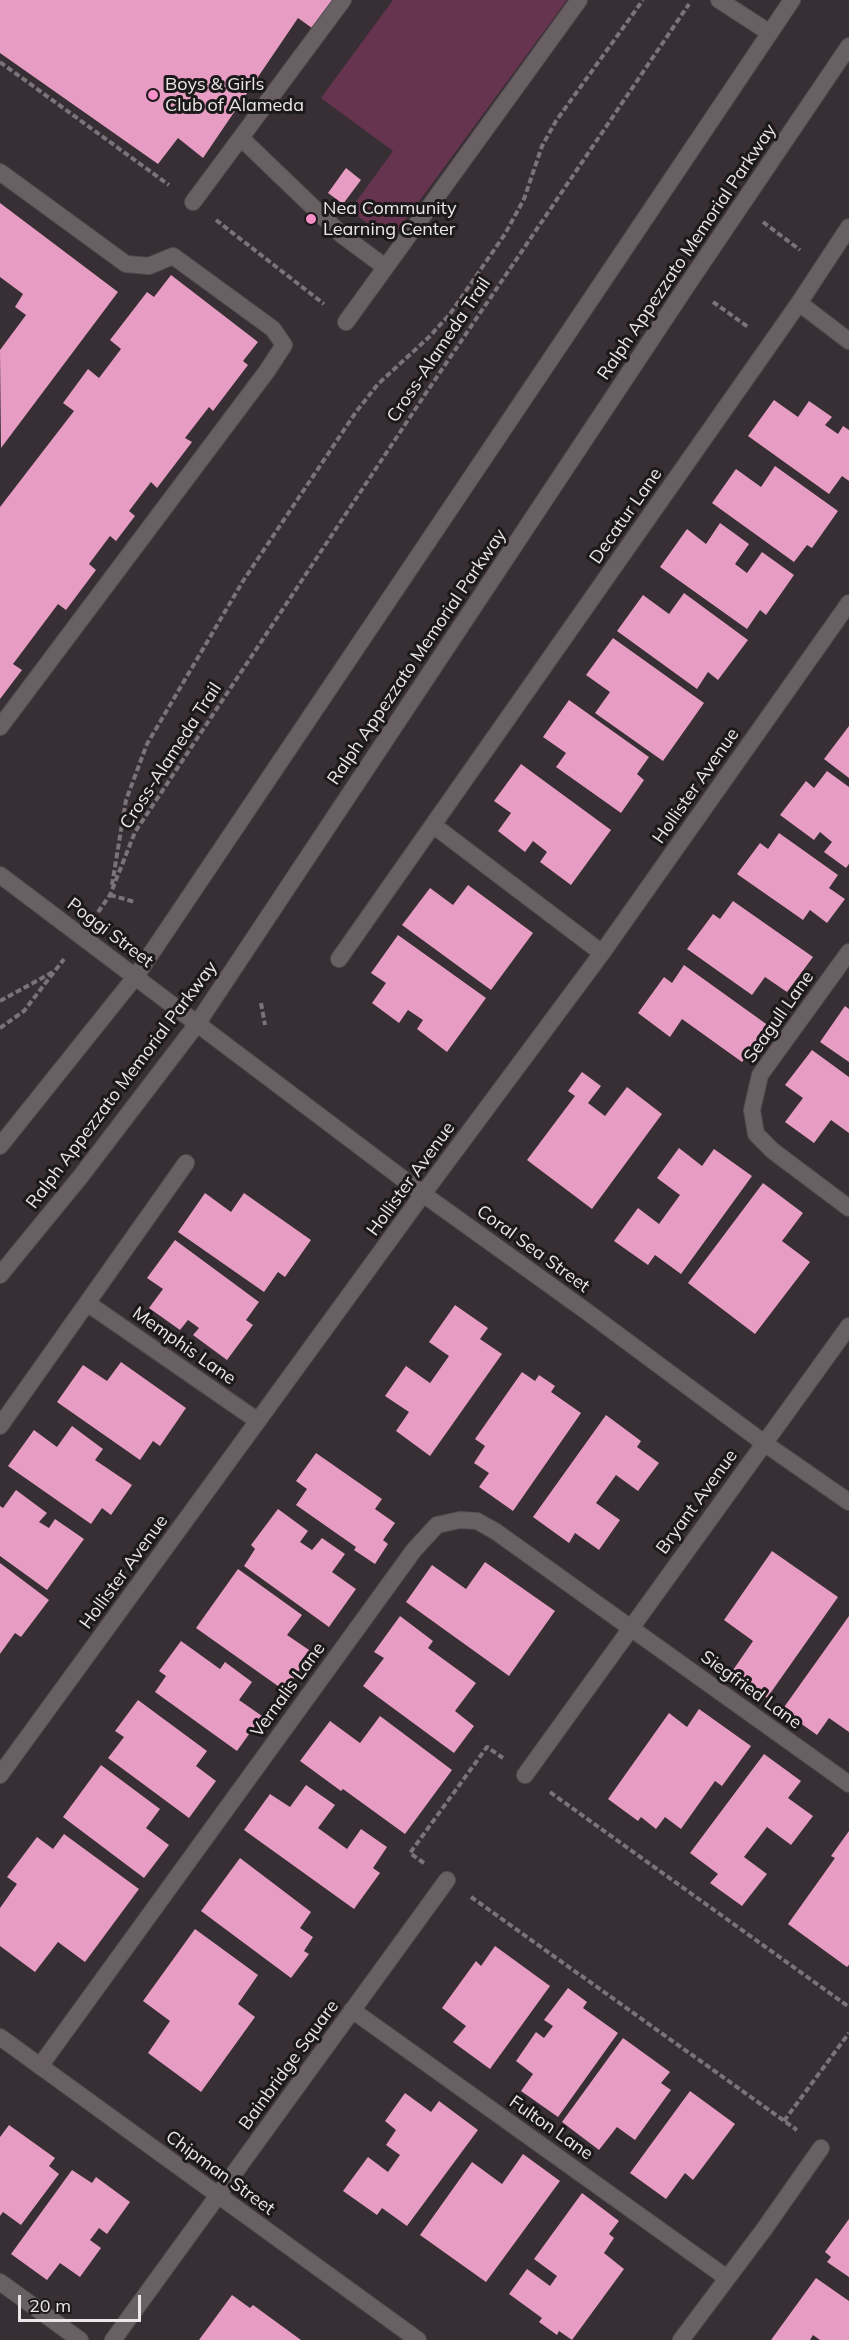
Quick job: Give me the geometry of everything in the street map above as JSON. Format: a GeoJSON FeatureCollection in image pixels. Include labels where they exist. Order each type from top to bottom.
{"type":"FeatureCollection","features":[{"type":"Feature","properties":{"kind":"street"},"geometry":{"type":"LineString","coordinates":[[193,202],[343,0]]}},
{"type":"Feature","properties":{"kind":"street"},"geometry":{"type":"LineString","coordinates":[[346,321],[579,0]]}},
{"type":"Feature","properties":{"kind":"street"},"geometry":{"type":"LineString","coordinates":[[719,0],[770,33]]}},
{"type":"Feature","properties":{"kind":"street"},"geometry":{"type":"LineString","coordinates":[[0,1146],[136,976],[792,0]]}},
{"type":"Feature","properties":{"kind":"street","name":"Ralph Appezzato Memorial Parkway"},"geometry":{"type":"LineString","coordinates":[[0,1275],[81,1176],[197,1024],[688,284],[849,46]]}},
{"type":"Feature","properties":{"kind":"street"},"geometry":{"type":"LineString","coordinates":[[241,138],[342,235],[385,267]]}},
{"type":"Feature","properties":{"kind":"street"},"geometry":{"type":"LineString","coordinates":[[0,172],[126,264],[148,266],[173,256],[273,329],[284,345],[267,371],[0,727]]}},
{"type":"Feature","properties":{"kind":"street","name":"Decatur Lane"},"geometry":{"type":"LineString","coordinates":[[339,959],[799,303],[849,226]]}},
{"type":"Feature","properties":{"kind":"street"},"geometry":{"type":"LineString","coordinates":[[799,303],[849,341]]}},
{"type":"Feature","properties":{"kind":"street","name":"Hollister Avenue"},"geometry":{"type":"LineString","coordinates":[[0,1775],[423,1194],[602,953],[849,603]]}},
{"type":"Feature","properties":{"kind":"street"},"geometry":{"type":"LineString","coordinates":[[433,825],[602,953]]}},
{"type":"Feature","properties":{"kind":"street","name":"Poggi Street"},"geometry":{"type":"LineString","coordinates":[[0,875],[197,1024]]}},
{"type":"Feature","properties":{"kind":"street","name":"Seagull Lane"},"geometry":{"type":"LineString","coordinates":[[849,952],[760,1075],[752,1110],[756,1134],[773,1151],[849,1208]]}},
{"type":"Feature","properties":{"kind":"street","name":"Coral Sea Street"},"geometry":{"type":"LineString","coordinates":[[197,1024],[423,1194],[764,1443],[849,1502]]}},
{"type":"Feature","properties":{"kind":"street"},"geometry":{"type":"LineString","coordinates":[[0,1426],[186,1163]]}},
{"type":"Feature","properties":{"kind":"street","name":"Memphis Lane"},"geometry":{"type":"LineString","coordinates":[[87,1303],[258,1422]]}},
{"type":"Feature","properties":{"kind":"street","name":"Bryant Avenue"},"geometry":{"type":"LineString","coordinates":[[525,1774],[849,1326]]}},
{"type":"Feature","properties":{"kind":"street","name":"Vernalis Lane"},"geometry":{"type":"LineString","coordinates":[[40,2066],[407,1559],[437,1525],[459,1520],[477,1521],[495,1531],[631,1627]]}},
{"type":"Feature","properties":{"kind":"street","name":"Siegfried Lane"},"geometry":{"type":"LineString","coordinates":[[631,1627],[849,1784]]}},
{"type":"Feature","properties":{"kind":"street","name":"Bainbridge Square"},"geometry":{"type":"LineString","coordinates":[[113,2340],[447,1880]]}},
{"type":"Feature","properties":{"kind":"street","name":"Fulton Lane"},"geometry":{"type":"LineString","coordinates":[[352,2010],[728,2278]]}},
{"type":"Feature","properties":{"kind":"street","name":"Chipman Street"},"geometry":{"type":"LineString","coordinates":[[0,2037],[418,2340]]}},
{"type":"Feature","properties":{"kind":"street"},"geometry":{"type":"LineString","coordinates":[[681,2340],[765,2228],[821,2148]]}},
{"type":"Feature","properties":{"kind":"street"},"geometry":{"type":"LineString","coordinates":[[0,2282],[80,2340]]}},
{"type":"Feature","properties":{"kind":"path","name":"Cross-Alameda Trail"},"geometry":{"type":"LineString","coordinates":[[110,895],[126,800],[147,744],[243,581],[356,412],[378,384],[429,337],[450,314],[475,278],[505,234],[524,199],[542,146],[556,121],[643,0]]}},
{"type":"Feature","properties":{"kind":"path","name":"Cross-Alameda Trail"},"geometry":{"type":"LineString","coordinates":[[110,895],[135,832],[426,393],[692,0]]}},
{"type":"Feature","properties":{"kind":"path"},"geometry":{"type":"LineString","coordinates":[[741,205],[823,267]]}},
{"type":"Feature","properties":{"kind":"path"},"geometry":{"type":"LineString","coordinates":[[688,284],[771,343]]}},
{"type":"Feature","properties":{"kind":"path"},"geometry":{"type":"LineString","coordinates":[[110,895],[135,902]]}},
{"type":"Feature","properties":{"kind":"path"},"geometry":{"type":"LineString","coordinates":[[0,1001],[57,970],[24,1011],[0,1028]]}},
{"type":"Feature","properties":{"kind":"path"},"geometry":{"type":"LineString","coordinates":[[261,1003],[265,1025]]}},
{"type":"Feature","properties":{"kind":"path"},"geometry":{"type":"LineString","coordinates":[[821,2148],[410,1853],[487,1747],[849,2007]]}},
{"type":"Feature","properties":{"kind":"path"},"geometry":{"type":"LineString","coordinates":[[784,2121],[849,2033]]}},
{"type":"Feature","properties":{"kind":"shaded area"},"geometry":{"type":"Polygon","coordinates":[[[393,0],[567,0],[390,241],[350,210],[393,151],[321,98],[393,0]]]}},
{"type":"Feature","properties":{"kind":"building","name":"Boys & Girls Club of Alameda"},"geometry":{"type":"Polygon","coordinates":[[[0,0],[335,0],[312,28],[298,18],[203,158],[178,138],[158,164],[0,53],[0,0]]]}},
{"type":"Feature","properties":{"kind":"building"},"geometry":{"type":"Polygon","coordinates":[[[346,168],[361,180],[343,204],[328,193],[346,168]]]}},
{"type":"Feature","properties":{"kind":"building"},"geometry":{"type":"Polygon","coordinates":[[[0,203],[118,292],[1,448],[0,350],[26,315],[15,307],[23,294],[0,277],[0,203]]]}},
{"type":"Feature","properties":{"kind":"building"},"geometry":{"type":"Polygon","coordinates":[[[171,275],[258,342],[243,361],[248,365],[213,411],[209,407],[185,438],[192,442],[157,488],[151,482],[129,511],[135,516],[116,541],[110,536],[89,564],[96,570],[66,610],[58,604],[13,664],[22,670],[0,699],[0,507],[74,411],[63,403],[88,369],[99,378],[121,349],[110,340],[147,292],[154,297],[171,275]]]}},
{"type":"Feature","properties":{"kind":"building"},"geometry":{"type":"Polygon","coordinates":[[[774,400],[798,417],[809,401],[832,417],[825,425],[838,434],[843,426],[849,430],[849,481],[842,476],[829,494],[748,436],[774,400]]]}},
{"type":"Feature","properties":{"kind":"building"},"geometry":{"type":"Polygon","coordinates":[[[775,466],[838,511],[812,548],[807,545],[794,562],[712,503],[736,469],[761,487],[775,466]]]}},
{"type":"Feature","properties":{"kind":"building"},"geometry":{"type":"Polygon","coordinates":[[[720,523],[749,544],[735,564],[747,573],[762,552],[794,575],[766,615],[760,610],[747,629],[660,567],[687,529],[706,544],[720,523]]]}},
{"type":"Feature","properties":{"kind":"building"},"geometry":{"type":"Polygon","coordinates":[[[684,593],[748,640],[718,680],[708,672],[697,689],[617,631],[643,595],[669,614],[684,593]]]}},
{"type":"Feature","properties":{"kind":"building"},"geometry":{"type":"Polygon","coordinates":[[[613,638],[704,703],[663,761],[595,713],[610,692],[586,675],[613,638]]]}},
{"type":"Feature","properties":{"kind":"building"},"geometry":{"type":"Polygon","coordinates":[[[569,700],[649,757],[637,774],[644,780],[621,813],[556,767],[566,753],[543,737],[569,700]]]}},
{"type":"Feature","properties":{"kind":"building"},"geometry":{"type":"Polygon","coordinates":[[[849,726],[849,778],[824,759],[849,726]]]}},
{"type":"Feature","properties":{"kind":"building"},"geometry":{"type":"Polygon","coordinates":[[[521,764],[611,830],[571,885],[540,862],[547,852],[533,841],[525,852],[498,831],[511,813],[494,801],[521,764]]]}},
{"type":"Feature","properties":{"kind":"building"},"geometry":{"type":"Polygon","coordinates":[[[827,771],[849,787],[849,864],[846,868],[824,852],[832,842],[820,832],[814,840],[780,815],[806,781],[814,788],[827,771]]]}},
{"type":"Feature","properties":{"kind":"building"},"geometry":{"type":"Polygon","coordinates":[[[779,833],[838,875],[829,888],[845,899],[827,923],[810,910],[803,920],[737,874],[760,843],[768,849],[779,833]]]}},
{"type":"Feature","properties":{"kind":"building"},"geometry":{"type":"Polygon","coordinates":[[[468,885],[533,933],[491,990],[402,925],[430,888],[453,905],[468,885]]]}},
{"type":"Feature","properties":{"kind":"building"},"geometry":{"type":"Polygon","coordinates":[[[733,901],[813,957],[787,992],[765,977],[752,995],[687,949],[713,914],[720,919],[733,901]]]}},
{"type":"Feature","properties":{"kind":"building"},"geometry":{"type":"Polygon","coordinates":[[[398,935],[486,998],[447,1052],[417,1029],[423,1020],[408,1010],[399,1023],[372,1003],[386,983],[371,973],[398,935]]]}},
{"type":"Feature","properties":{"kind":"building"},"geometry":{"type":"Polygon","coordinates":[[[684,965],[769,1026],[742,1062],[682,1019],[670,1037],[638,1013],[664,977],[672,983],[684,965]]]}},
{"type":"Feature","properties":{"kind":"building"},"geometry":{"type":"Polygon","coordinates":[[[845,1006],[849,1009],[849,1062],[820,1042],[845,1006]]]}},
{"type":"Feature","properties":{"kind":"building"},"geometry":{"type":"Polygon","coordinates":[[[812,1050],[849,1077],[849,1133],[831,1120],[814,1143],[785,1122],[803,1098],[785,1085],[812,1050]]]}},
{"type":"Feature","properties":{"kind":"building"},"geometry":{"type":"Polygon","coordinates":[[[582,1072],[601,1086],[588,1103],[605,1116],[627,1087],[662,1114],[592,1209],[527,1160],[575,1096],[568,1091],[582,1072]]]}},
{"type":"Feature","properties":{"kind":"building"},"geometry":{"type":"Polygon","coordinates":[[[679,1148],[702,1166],[714,1149],[752,1176],[681,1274],[655,1255],[648,1265],[614,1241],[638,1208],[659,1224],[680,1195],[657,1178],[679,1148]]]}},
{"type":"Feature","properties":{"kind":"building"},"geometry":{"type":"Polygon","coordinates":[[[763,1183],[803,1213],[782,1241],[810,1262],[755,1334],[688,1283],[763,1183]]]}},
{"type":"Feature","properties":{"kind":"building"},"geometry":{"type":"Polygon","coordinates":[[[205,1193],[231,1212],[244,1193],[311,1240],[285,1277],[278,1272],[264,1292],[178,1232],[205,1193]]]}},
{"type":"Feature","properties":{"kind":"building"},"geometry":{"type":"Polygon","coordinates":[[[175,1240],[259,1302],[246,1320],[253,1325],[227,1360],[193,1335],[199,1328],[188,1320],[180,1330],[149,1308],[163,1289],[147,1278],[175,1240]]]}},
{"type":"Feature","properties":{"kind":"building"},"geometry":{"type":"Polygon","coordinates":[[[455,1305],[488,1328],[480,1339],[502,1354],[430,1456],[396,1431],[409,1412],[385,1396],[406,1366],[430,1383],[449,1356],[429,1342],[455,1305]]]}},
{"type":"Feature","properties":{"kind":"building"},"geometry":{"type":"Polygon","coordinates":[[[121,1362],[186,1408],[160,1446],[153,1441],[140,1460],[57,1402],[83,1365],[107,1381],[121,1362]]]}},
{"type":"Feature","properties":{"kind":"building"},"geometry":{"type":"Polygon","coordinates":[[[522,1372],[535,1381],[539,1375],[555,1386],[551,1392],[581,1413],[513,1511],[479,1487],[489,1473],[474,1463],[485,1446],[475,1439],[522,1372]]]}},
{"type":"Feature","properties":{"kind":"building"},"geometry":{"type":"Polygon","coordinates":[[[606,1415],[641,1441],[637,1447],[659,1463],[638,1491],[616,1475],[596,1503],[620,1520],[599,1550],[575,1533],[569,1543],[533,1517],[606,1415]]]}},
{"type":"Feature","properties":{"kind":"building"},"geometry":{"type":"Polygon","coordinates":[[[72,1426],[103,1449],[95,1460],[132,1485],[111,1515],[102,1508],[91,1524],[8,1466],[34,1430],[57,1447],[72,1426]]]}},
{"type":"Feature","properties":{"kind":"building"},"geometry":{"type":"Polygon","coordinates":[[[316,1453],[382,1499],[375,1509],[395,1523],[383,1540],[388,1544],[375,1564],[354,1550],[356,1547],[296,1505],[307,1489],[296,1481],[316,1453]]]}},
{"type":"Feature","properties":{"kind":"building"},"geometry":{"type":"Polygon","coordinates":[[[16,1490],[47,1513],[39,1522],[49,1528],[55,1519],[84,1539],[47,1590],[0,1556],[0,1506],[3,1508],[16,1490]]]}},
{"type":"Feature","properties":{"kind":"building"},"geometry":{"type":"Polygon","coordinates":[[[278,1509],[308,1531],[300,1542],[312,1550],[322,1538],[345,1554],[332,1572],[356,1589],[329,1627],[244,1566],[255,1549],[251,1545],[278,1509]]]}},
{"type":"Feature","properties":{"kind":"building"},"geometry":{"type":"Polygon","coordinates":[[[772,1551],[838,1597],[767,1698],[731,1673],[753,1641],[724,1620],[772,1551]]]}},
{"type":"Feature","properties":{"kind":"building"},"geometry":{"type":"Polygon","coordinates":[[[485,1562],[555,1611],[509,1676],[406,1602],[432,1565],[466,1589],[485,1562]]]}},
{"type":"Feature","properties":{"kind":"building"},"geometry":{"type":"Polygon","coordinates":[[[0,1563],[49,1600],[21,1637],[15,1633],[0,1654],[0,1563]]]}},
{"type":"Feature","properties":{"kind":"building"},"geometry":{"type":"Polygon","coordinates":[[[238,1569],[302,1615],[287,1635],[312,1652],[285,1691],[196,1628],[238,1569]]]}},
{"type":"Feature","properties":{"kind":"building"},"geometry":{"type":"Polygon","coordinates":[[[400,1616],[433,1641],[428,1648],[476,1683],[455,1711],[474,1726],[454,1753],[363,1686],[384,1658],[374,1652],[400,1616]]]}},
{"type":"Feature","properties":{"kind":"building"},"geometry":{"type":"Polygon","coordinates":[[[849,1616],[849,1732],[829,1718],[817,1735],[782,1710],[849,1616]]]}},
{"type":"Feature","properties":{"kind":"building"},"geometry":{"type":"Polygon","coordinates":[[[181,1641],[220,1669],[225,1662],[252,1682],[239,1700],[262,1716],[237,1751],[155,1692],[166,1676],[159,1671],[181,1641]]]}},
{"type":"Feature","properties":{"kind":"building"},"geometry":{"type":"Polygon","coordinates":[[[138,1700],[207,1751],[196,1766],[216,1781],[189,1818],[108,1758],[124,1737],[115,1731],[138,1700]]]}},
{"type":"Feature","properties":{"kind":"building"},"geometry":{"type":"Polygon","coordinates":[[[699,1709],[751,1746],[722,1786],[715,1781],[681,1829],[665,1817],[656,1829],[641,1817],[638,1821],[608,1799],[669,1713],[687,1727],[699,1709]]]}},
{"type":"Feature","properties":{"kind":"building"},"geometry":{"type":"Polygon","coordinates":[[[380,1716],[452,1770],[405,1834],[300,1761],[330,1721],[360,1743],[380,1716]]]}},
{"type":"Feature","properties":{"kind":"building"},"geometry":{"type":"Polygon","coordinates":[[[764,1754],[801,1781],[788,1798],[813,1816],[791,1845],[767,1827],[744,1857],[767,1874],[742,1906],[710,1883],[718,1874],[690,1853],[764,1754]]]}},
{"type":"Feature","properties":{"kind":"building"},"geometry":{"type":"Polygon","coordinates":[[[101,1765],[160,1809],[146,1828],[169,1845],[144,1878],[63,1817],[101,1765]]]}},
{"type":"Feature","properties":{"kind":"building"},"geometry":{"type":"Polygon","coordinates":[[[306,1785],[335,1805],[318,1828],[347,1849],[361,1829],[387,1847],[373,1868],[380,1873],[354,1909],[244,1830],[270,1794],[290,1807],[306,1785]]]}},
{"type":"Feature","properties":{"kind":"building"},"geometry":{"type":"Polygon","coordinates":[[[849,1831],[849,1965],[847,1967],[788,1924],[835,1858],[831,1856],[849,1831]]]}},
{"type":"Feature","properties":{"kind":"building"},"geometry":{"type":"Polygon","coordinates":[[[64,1834],[139,1889],[85,1962],[58,1942],[35,1972],[0,1946],[0,1908],[17,1884],[7,1877],[37,1837],[53,1849],[64,1834]]]}},
{"type":"Feature","properties":{"kind":"building"},"geometry":{"type":"Polygon","coordinates":[[[240,1858],[311,1912],[300,1928],[313,1937],[304,1951],[309,1954],[291,1978],[201,1911],[240,1858]]]}},
{"type":"Feature","properties":{"kind":"building"},"geometry":{"type":"Polygon","coordinates":[[[195,1929],[258,1975],[238,2004],[255,2017],[201,2092],[148,2053],[170,2021],[143,2001],[195,1929]]]}},
{"type":"Feature","properties":{"kind":"building"},"geometry":{"type":"Polygon","coordinates":[[[495,1946],[550,1986],[490,2069],[453,2042],[466,2026],[442,2008],[476,1961],[481,1966],[495,1946]]]}},
{"type":"Feature","properties":{"kind":"building"},"geometry":{"type":"Polygon","coordinates":[[[568,1988],[587,2002],[583,2008],[618,2033],[558,2117],[521,2091],[533,2074],[516,2061],[536,2032],[544,2038],[553,2026],[544,2020],[568,1988]]]}},
{"type":"Feature","properties":{"kind":"building"},"geometry":{"type":"Polygon","coordinates":[[[623,2038],[670,2072],[661,2083],[671,2090],[635,2140],[617,2127],[599,2150],[562,2122],[623,2038]]]}},
{"type":"Feature","properties":{"kind":"building"},"geometry":{"type":"Polygon","coordinates":[[[690,2091],[735,2124],[693,2180],[685,2173],[666,2199],[630,2173],[690,2091]]]}},
{"type":"Feature","properties":{"kind":"building"},"geometry":{"type":"Polygon","coordinates":[[[405,2093],[431,2112],[439,2101],[478,2130],[407,2226],[382,2208],[377,2215],[343,2191],[368,2157],[388,2172],[400,2155],[386,2145],[396,2130],[385,2121],[405,2093]]]}},
{"type":"Feature","properties":{"kind":"building"},"geometry":{"type":"Polygon","coordinates":[[[9,2125],[55,2158],[49,2166],[59,2174],[21,2225],[3,2212],[0,2216],[0,2137],[9,2125]]]}},
{"type":"Feature","properties":{"kind":"building"},"geometry":{"type":"Polygon","coordinates":[[[523,2154],[560,2181],[486,2282],[420,2235],[472,2162],[502,2184],[523,2154]]]}},
{"type":"Feature","properties":{"kind":"building"},"geometry":{"type":"Polygon","coordinates":[[[72,2170],[92,2183],[96,2177],[130,2202],[107,2234],[99,2228],[90,2240],[101,2248],[80,2277],[60,2263],[47,2280],[11,2254],[72,2170]]]}},
{"type":"Feature","properties":{"kind":"building"},"geometry":{"type":"Polygon","coordinates":[[[582,2193],[619,2221],[609,2234],[614,2238],[604,2253],[624,2269],[572,2340],[559,2331],[557,2335],[539,2322],[542,2318],[509,2294],[527,2269],[550,2286],[557,2276],[534,2259],[582,2193]]]}},
{"type":"Feature","properties":{"kind":"building"},"geometry":{"type":"Polygon","coordinates":[[[849,2219],[849,2277],[827,2262],[831,2257],[825,2252],[849,2219]]]}},
{"type":"Feature","properties":{"kind":"building"},"geometry":{"type":"Polygon","coordinates":[[[816,2278],[849,2301],[849,2340],[820,2340],[813,2335],[810,2340],[771,2340],[816,2278]]]}},
{"type":"Feature","properties":{"kind":"building"},"geometry":{"type":"Polygon","coordinates":[[[232,2295],[250,2308],[253,2305],[301,2340],[199,2340],[232,2295]]]}},
{"type":"Feature","properties":{"kind":"place","name":"Boys & Girls Club of Alameda"},"geometry":{"type":"Point","coordinates":[153,95]}},
{"type":"Feature","properties":{"kind":"place","name":"Nea Community Learning Center"},"geometry":{"type":"Point","coordinates":[311,219]}}]}
